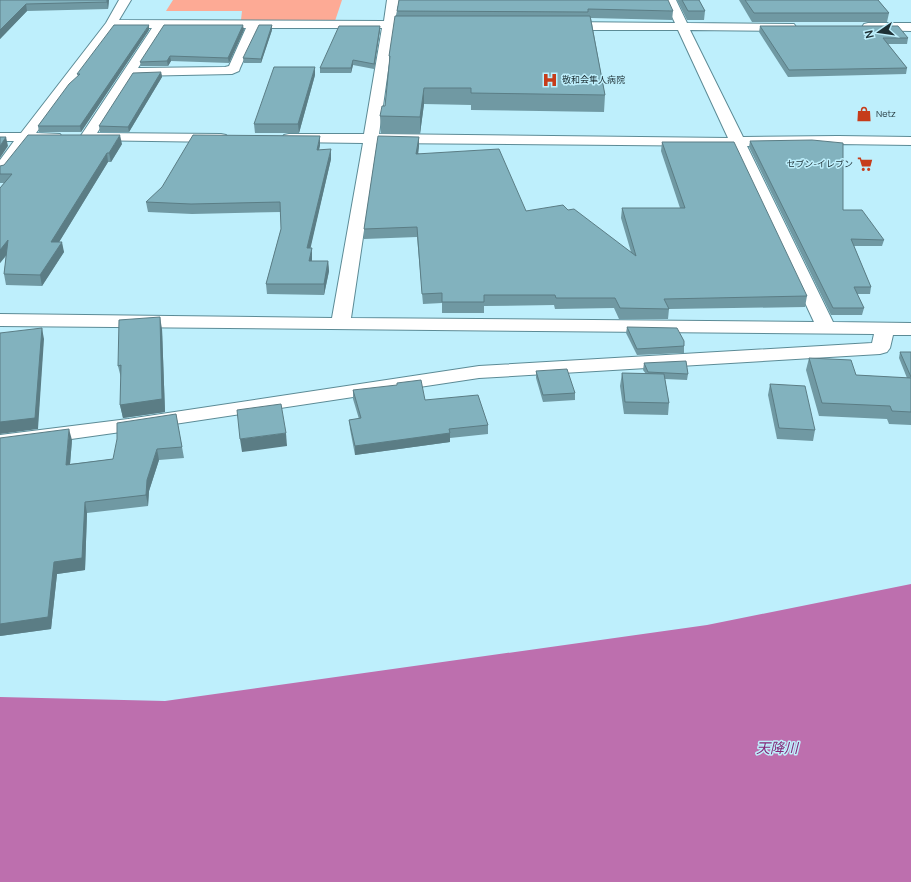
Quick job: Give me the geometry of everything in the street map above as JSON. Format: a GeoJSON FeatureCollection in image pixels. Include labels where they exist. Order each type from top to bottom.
{"type":"FeatureCollection","features":[{"type":"Feature","properties":{"kind":"street"},"geometry":{"type":"LineString","coordinates":[[0,170],[111,24],[125,0]]}},
{"type":"Feature","properties":{"kind":"street"},"geometry":{"type":"LineString","coordinates":[[341,323],[393,0]]}},
{"type":"Feature","properties":{"kind":"street"},"geometry":{"type":"LineString","coordinates":[[670,0],[826,328]]}},
{"type":"Feature","properties":{"kind":"street"},"geometry":{"type":"LineString","coordinates":[[111,24],[436,25]]}},
{"type":"Feature","properties":{"kind":"street"},"geometry":{"type":"LineString","coordinates":[[87,137],[160,24]]}},
{"type":"Feature","properties":{"kind":"street"},"geometry":{"type":"LineString","coordinates":[[129,72],[227,71],[234,68],[253,25]]}},
{"type":"Feature","properties":{"kind":"street"},"geometry":{"type":"LineString","coordinates":[[548,26],[801,26]]}},
{"type":"Feature","properties":{"kind":"street"},"geometry":{"type":"LineString","coordinates":[[856,27],[911,27]]}},
{"type":"Feature","properties":{"kind":"street"},"geometry":{"type":"LineString","coordinates":[[0,137],[237,138]]}},
{"type":"Feature","properties":{"kind":"street"},"geometry":{"type":"LineString","coordinates":[[276,138],[737,142],[838,140],[911,141]]}},
{"type":"Feature","properties":{"kind":"street"},"geometry":{"type":"LineString","coordinates":[[0,320],[911,329]]}},
{"type":"Feature","properties":{"kind":"street"},"geometry":{"type":"LineString","coordinates":[[0,442],[128,425],[479,372],[880,348],[885,328]]}},
{"type":"Feature","properties":{"kind":"shaded area"},"geometry":{"type":"Polygon","coordinates":[[[173,0],[342,0],[335,21],[241,20],[242,11],[166,11],[173,0]]]}},
{"type":"Feature","properties":{"kind":"water","name":"天降川"},"geometry":{"type":"Polygon","coordinates":[[[911,584],[911,882],[0,882],[0,697],[165,701],[707,625],[911,584]]]}},
{"type":"Feature","properties":{"kind":"building"},"geometry":{"type":"Polygon","coordinates":[[[0,0],[107,0],[107,2],[26,4],[0,30],[0,0]]]}},
{"type":"Feature","properties":{"kind":"building"},"geometry":{"type":"Polygon","coordinates":[[[399,0],[668,0],[673,11],[588,9],[588,12],[397,11],[399,0]]]}},
{"type":"Feature","properties":{"kind":"building"},"geometry":{"type":"Polygon","coordinates":[[[682,0],[699,0],[705,11],[688,11],[682,0]]]}},
{"type":"Feature","properties":{"kind":"building"},"geometry":{"type":"Polygon","coordinates":[[[745,0],[878,0],[889,13],[754,13],[745,0]]]}},
{"type":"Feature","properties":{"kind":"building"},"geometry":{"type":"Polygon","coordinates":[[[395,16],[590,16],[605,95],[471,93],[471,88],[424,88],[420,117],[380,116],[382,106],[385,106],[389,56],[395,16]]]}},
{"type":"Feature","properties":{"kind":"building"},"geometry":{"type":"Polygon","coordinates":[[[114,25],[149,25],[80,126],[38,126],[69,84],[80,74],[77,74],[114,25]]]}},
{"type":"Feature","properties":{"kind":"building"},"geometry":{"type":"Polygon","coordinates":[[[164,25],[243,25],[228,58],[170,56],[167,61],[140,62],[164,25]]]}},
{"type":"Feature","properties":{"kind":"building"},"geometry":{"type":"Polygon","coordinates":[[[259,25],[272,25],[261,59],[243,58],[259,25]]]}},
{"type":"Feature","properties":{"kind":"building"},"geometry":{"type":"Polygon","coordinates":[[[339,26],[380,26],[374,64],[353,60],[351,68],[320,68],[339,26]]]}},
{"type":"Feature","properties":{"kind":"building"},"geometry":{"type":"Polygon","coordinates":[[[760,26],[898,26],[908,38],[883,38],[907,68],[789,70],[760,26]]]}},
{"type":"Feature","properties":{"kind":"building"},"geometry":{"type":"Polygon","coordinates":[[[274,67],[315,67],[298,124],[254,124],[274,67]]]}},
{"type":"Feature","properties":{"kind":"building"},"geometry":{"type":"Polygon","coordinates":[[[161,72],[128,127],[99,126],[133,73],[161,72]]]}},
{"type":"Feature","properties":{"kind":"building"},"geometry":{"type":"Polygon","coordinates":[[[28,135],[120,135],[51,242],[62,242],[40,275],[4,274],[8,240],[0,250],[0,188],[12,174],[0,174],[0,166],[4,165],[28,135]]]}},
{"type":"Feature","properties":{"kind":"building"},"geometry":{"type":"Polygon","coordinates":[[[193,135],[320,136],[317,150],[331,149],[307,248],[312,248],[309,261],[328,261],[324,284],[266,284],[281,229],[280,202],[191,204],[146,202],[162,187],[193,135]]]}},
{"type":"Feature","properties":{"kind":"building"},"geometry":{"type":"Polygon","coordinates":[[[378,136],[419,137],[416,154],[499,149],[526,211],[563,205],[568,210],[574,209],[636,256],[622,208],[685,208],[662,142],[734,142],[807,296],[664,299],[669,309],[620,308],[615,298],[556,298],[555,295],[484,295],[484,302],[442,302],[442,293],[422,294],[417,227],[364,229],[378,136]]]}},
{"type":"Feature","properties":{"kind":"building"},"geometry":{"type":"Polygon","coordinates":[[[0,137],[6,137],[0,146],[0,137]]]}},
{"type":"Feature","properties":{"kind":"building"},"geometry":{"type":"Polygon","coordinates":[[[812,140],[843,143],[843,210],[862,210],[884,240],[851,239],[871,287],[854,287],[864,308],[833,308],[750,141],[812,140]]]}},
{"type":"Feature","properties":{"kind":"building"},"geometry":{"type":"Polygon","coordinates":[[[160,317],[162,399],[120,405],[121,365],[118,366],[119,320],[160,317]]]}},
{"type":"Feature","properties":{"kind":"building"},"geometry":{"type":"Polygon","coordinates":[[[627,327],[677,328],[684,341],[684,346],[637,349],[627,327]]]}},
{"type":"Feature","properties":{"kind":"building"},"geometry":{"type":"Polygon","coordinates":[[[42,328],[35,418],[0,422],[0,333],[42,328]]]}},
{"type":"Feature","properties":{"kind":"building"},"geometry":{"type":"Polygon","coordinates":[[[900,352],[911,352],[911,377],[900,352]]]}},
{"type":"Feature","properties":{"kind":"building"},"geometry":{"type":"Polygon","coordinates":[[[809,358],[851,360],[856,375],[911,378],[911,412],[892,411],[890,406],[822,403],[809,358]]]}},
{"type":"Feature","properties":{"kind":"building"},"geometry":{"type":"Polygon","coordinates":[[[686,361],[688,374],[648,372],[644,363],[686,361]]]}},
{"type":"Feature","properties":{"kind":"building"},"geometry":{"type":"Polygon","coordinates":[[[567,369],[575,393],[543,395],[536,371],[567,369]]]}},
{"type":"Feature","properties":{"kind":"building"},"geometry":{"type":"Polygon","coordinates":[[[622,373],[664,374],[669,403],[625,402],[622,373]]]}},
{"type":"Feature","properties":{"kind":"building"},"geometry":{"type":"Polygon","coordinates":[[[421,380],[425,400],[478,395],[488,425],[449,429],[450,433],[355,446],[349,420],[361,418],[353,390],[397,385],[397,383],[421,380]]]}},
{"type":"Feature","properties":{"kind":"building"},"geometry":{"type":"Polygon","coordinates":[[[770,384],[805,386],[815,430],[779,428],[770,384]]]}},
{"type":"Feature","properties":{"kind":"building"},"geometry":{"type":"Polygon","coordinates":[[[281,404],[286,433],[240,439],[237,410],[281,404]]]}},
{"type":"Feature","properties":{"kind":"building"},"geometry":{"type":"Polygon","coordinates":[[[176,414],[182,447],[157,449],[147,480],[146,495],[85,502],[82,558],[54,562],[48,617],[0,624],[0,438],[69,429],[66,465],[113,459],[117,439],[117,423],[176,414]]]}},
{"type":"Feature","properties":{"kind":"place","name":"敬和会隼人病院"},"geometry":{"type":"Point","coordinates":[550,80]}},
{"type":"Feature","properties":{"kind":"place","name":"Netz"},"geometry":{"type":"Point","coordinates":[864,114]}},
{"type":"Feature","properties":{"kind":"place","name":"セブン-イレブン"},"geometry":{"type":"Point","coordinates":[865,164]}}]}
